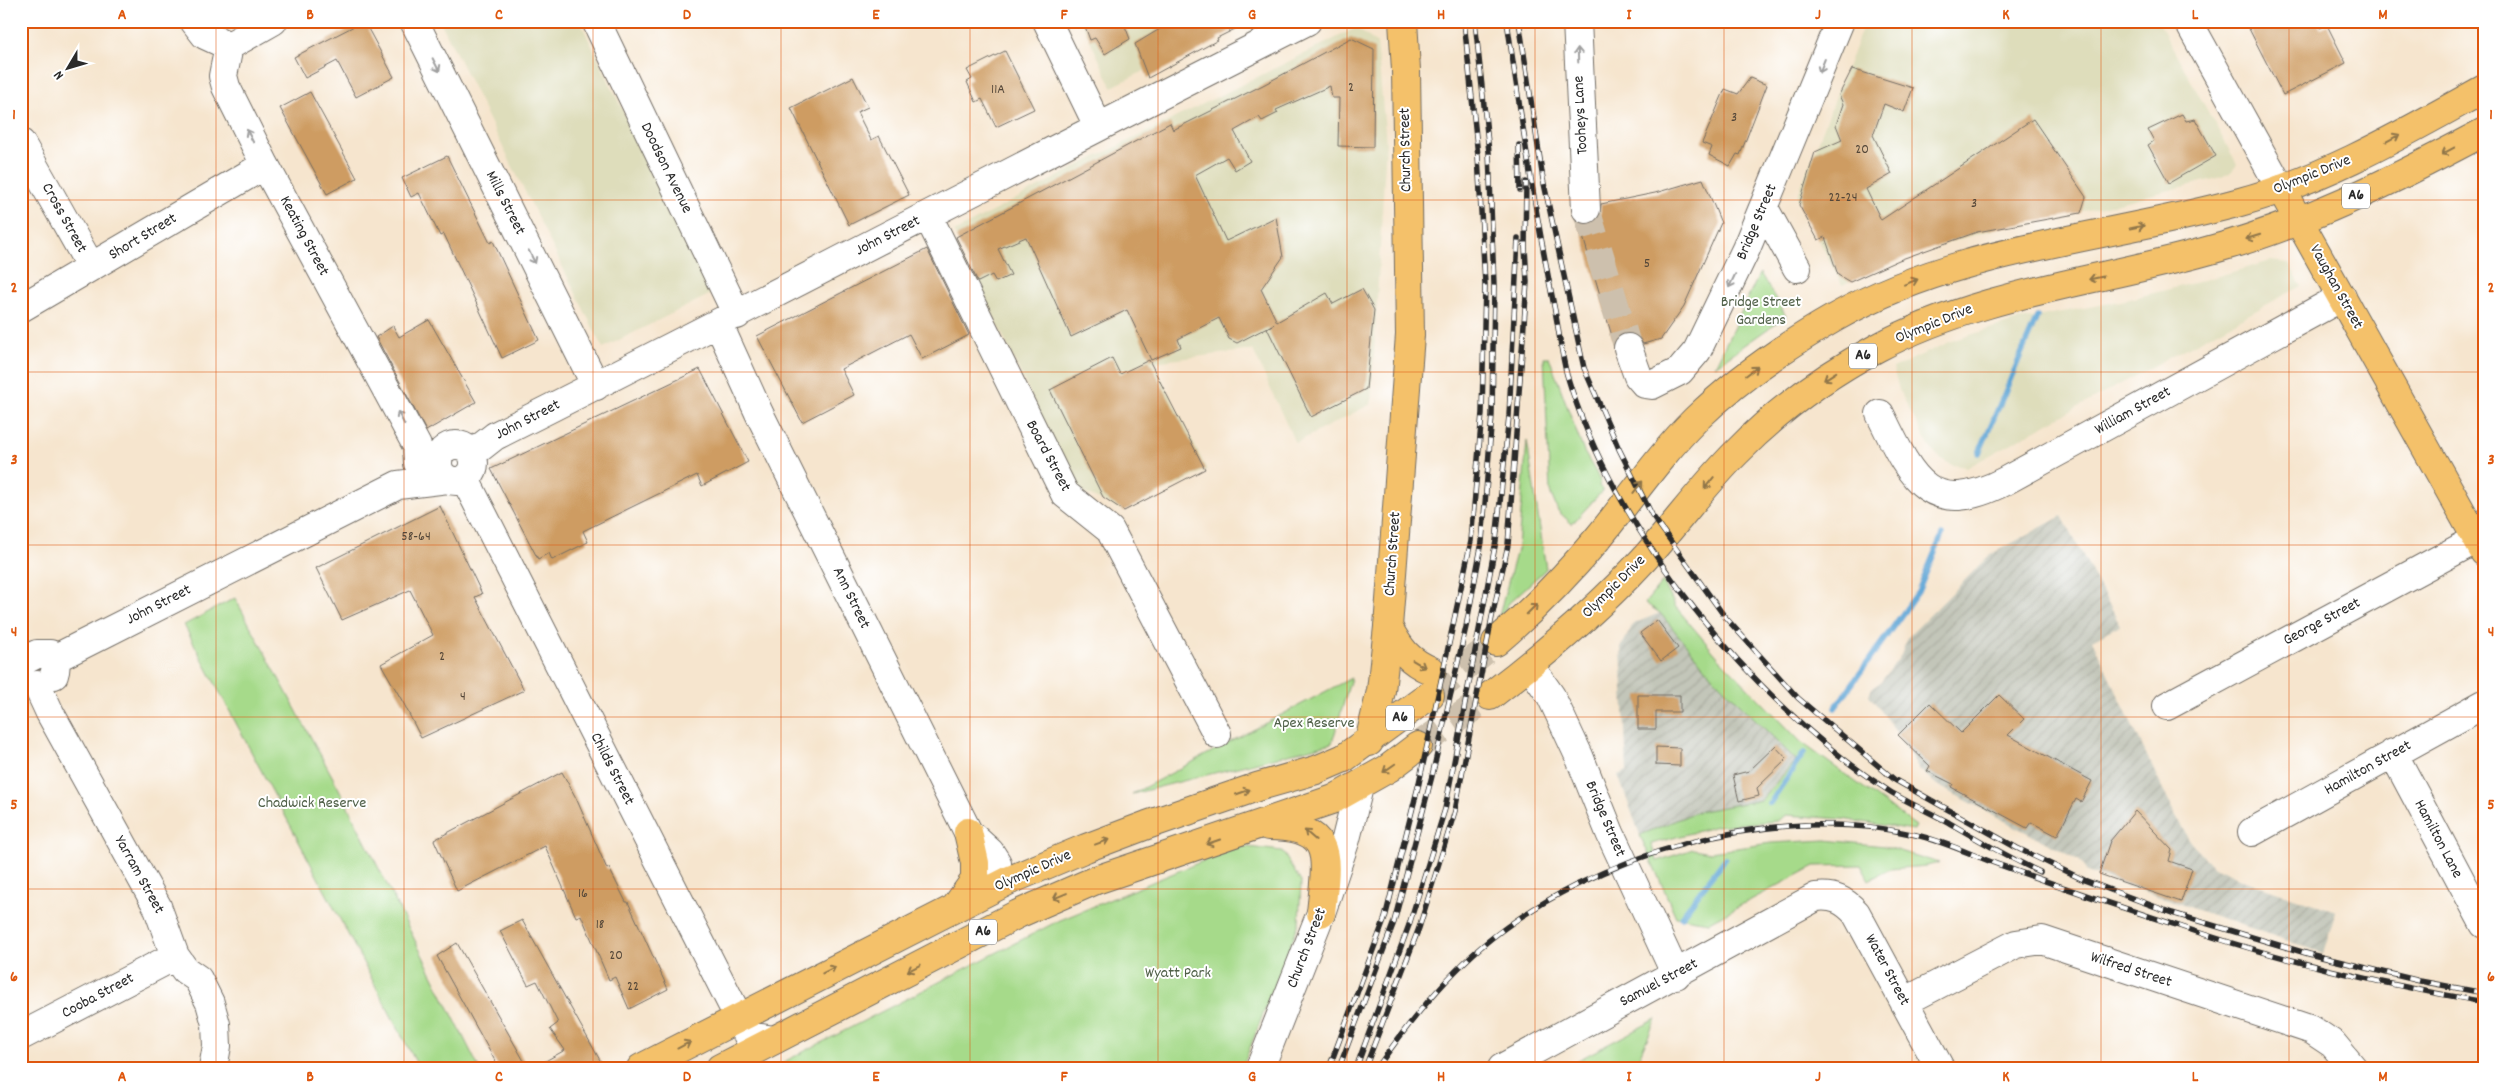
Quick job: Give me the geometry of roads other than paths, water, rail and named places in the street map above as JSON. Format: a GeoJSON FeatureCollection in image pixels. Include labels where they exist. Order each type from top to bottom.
{"type":"FeatureCollection","features":[{"type":"Feature","properties":{"kind":"main road","name":"Church Street"},"geometry":{"type":"LineString","coordinates":[[1359,787],[1381,691],[1388,627],[1410,335],[1406,70],[1403,21]]}},
{"type":"Feature","properties":{"kind":"main road","name":"Olympic Drive"},"geometry":{"type":"LineString","coordinates":[[1496,642],[1573,568],[1657,463],[1694,422],[1737,382],[1761,364],[1830,320],[1866,301],[1913,281],[1950,269],[2004,255],[2185,217],[2281,189],[2350,160],[2484,89]]}},
{"type":"Feature","properties":{"kind":"main road","name":"Olympic Drive"},"geometry":{"type":"LineString","coordinates":[[1490,696],[1530,666],[1620,584],[1715,476],[1759,431],[1802,396],[1869,352],[1915,329],[1998,300],[2206,252],[2299,221],[2331,208],[2484,132]]}},
{"type":"Feature","properties":{"kind":"main road","name":"Vaughan Street"},"geometry":{"type":"LineString","coordinates":[[2281,189],[2299,221],[2331,304],[2480,546]]}},
{"type":"Feature","properties":{"kind":"main road","name":"Olympic Drive"},"geometry":{"type":"LineString","coordinates":[[641,1068],[738,1016],[957,905],[1086,848],[1257,787],[1316,770],[1344,758],[1369,742],[1431,683],[1416,664],[1402,651],[1388,627]]}},
{"type":"Feature","properties":{"kind":"main road","name":"Olympic Drive"},"geometry":{"type":"LineString","coordinates":[[720,1068],[1018,914],[1096,880],[1326,802],[1359,787],[1389,768],[1418,746]]}},
{"type":"Feature","properties":{"kind":"main road"},"geometry":{"type":"LineString","coordinates":[[1316,770],[1336,773],[1359,787]]}},
{"type":"Feature","properties":{"kind":"main road"},"geometry":{"type":"LineString","coordinates":[[1259,826],[1291,826],[1302,829],[1313,836],[1323,851],[1326,866],[1321,913]]}},
{"type":"Feature","properties":{"kind":"main road"},"geometry":{"type":"LineString","coordinates":[[957,905],[975,880],[975,863],[968,832]]}},
{"type":"Feature","properties":{"kind":"street"},"geometry":{"type":"LineString","coordinates":[[194,21],[205,34],[229,46],[273,21]]}},
{"type":"Feature","properties":{"kind":"street","name":"Mills Street"},"geometry":{"type":"LineString","coordinates":[[414,21],[596,386]]}},
{"type":"Feature","properties":{"kind":"street","name":"Doodson Avenue"},"geometry":{"type":"LineString","coordinates":[[596,21],[728,320]]}},
{"type":"Feature","properties":{"kind":"street"},"geometry":{"type":"LineString","coordinates":[[1047,21],[1098,126]]}},
{"type":"Feature","properties":{"kind":"street","name":"John Street"},"geometry":{"type":"LineString","coordinates":[[54,659],[398,485],[462,471],[495,436],[728,320],[1098,126],[1307,21]]}},
{"type":"Feature","properties":{"kind":"street","name":"Tooheys Lane"},"geometry":{"type":"LineString","coordinates":[[1577,21],[1586,209]]}},
{"type":"Feature","properties":{"kind":"street","name":"Bridge Street"},"geometry":{"type":"LineString","coordinates":[[1628,348],[1638,376],[1645,384],[1658,384],[1689,363],[1705,339],[1764,208],[1840,21]]}},
{"type":"Feature","properties":{"kind":"street","name":"Vaughan Street"},"geometry":{"type":"LineString","coordinates":[[2188,21],[2281,189]]}},
{"type":"Feature","properties":{"kind":"street","name":"Keating Street"},"geometry":{"type":"LineString","coordinates":[[229,46],[223,76],[226,88],[417,446],[418,463]]}},
{"type":"Feature","properties":{"kind":"street","name":"Cross Street"},"geometry":{"type":"LineString","coordinates":[[21,143],[91,267]]}},
{"type":"Feature","properties":{"kind":"street","name":"Short Street"},"geometry":{"type":"LineString","coordinates":[[21,308],[265,164]]}},
{"type":"Feature","properties":{"kind":"street"},"geometry":{"type":"LineString","coordinates":[[1764,208],[1797,268]]}},
{"type":"Feature","properties":{"kind":"street","name":"Board Street"},"geometry":{"type":"LineString","coordinates":[[928,216],[1065,494],[1110,530],[1217,734]]}},
{"type":"Feature","properties":{"kind":"street","name":"William Street"},"geometry":{"type":"LineString","coordinates":[[1880,414],[1904,464],[1914,476],[1931,490],[1943,494],[1968,497],[1986,491],[2331,304]]}},
{"type":"Feature","properties":{"kind":"street","name":"Ann Street"},"geometry":{"type":"LineString","coordinates":[[728,320],[759,414],[968,832],[990,852],[996,863]]}},
{"type":"Feature","properties":{"kind":"street","name":"John Street"},"geometry":{"type":"LineString","coordinates":[[398,485],[418,463],[453,445],[459,445],[462,471]]}},
{"type":"Feature","properties":{"kind":"street","name":"Childs Street"},"geometry":{"type":"LineString","coordinates":[[462,471],[748,1036],[774,1040]]}},
{"type":"Feature","properties":{"kind":"street","name":"George Street"},"geometry":{"type":"LineString","coordinates":[[2167,706],[2480,546]]}},
{"type":"Feature","properties":{"kind":"street"},"geometry":{"type":"LineString","coordinates":[[21,662],[42,653],[50,654],[54,659],[55,673],[50,680],[29,687]]}},
{"type":"Feature","properties":{"kind":"street","name":"Bridge Street"},"geometry":{"type":"LineString","coordinates":[[1530,666],[1551,696],[1610,833],[1676,975]]}},
{"type":"Feature","properties":{"kind":"street","name":"Yarram Street"},"geometry":{"type":"LineString","coordinates":[[29,687],[54,721],[157,906],[175,956],[185,970],[198,979],[210,1003],[216,1024],[217,1046],[213,1068]]}},
{"type":"Feature","properties":{"kind":"street","name":"Hamilton Street"},"geometry":{"type":"LineString","coordinates":[[2252,832],[2484,704]]}},
{"type":"Feature","properties":{"kind":"street","name":"Hamilton Lane"},"geometry":{"type":"LineString","coordinates":[[2393,754],[2484,924]]}},
{"type":"Feature","properties":{"kind":"street","name":"Church Street"},"geometry":{"type":"LineString","coordinates":[[1260,1068],[1321,913],[1346,839],[1359,787]]}},
{"type":"Feature","properties":{"kind":"street","name":"Samuel Street"},"geometry":{"type":"LineString","coordinates":[[1502,1068],[1676,975],[1816,897]]}},
{"type":"Feature","properties":{"kind":"street","name":"Water Street"},"geometry":{"type":"LineString","coordinates":[[1816,897],[1838,898],[1848,904],[1856,913],[1940,1068]]}},
{"type":"Feature","properties":{"kind":"street","name":"Wilfred Street"},"geometry":{"type":"LineString","coordinates":[[1904,1002],[2016,944],[2042,940],[2312,1030],[2333,1044],[2353,1068]]}},
{"type":"Feature","properties":{"kind":"street","name":"Cooba Street"},"geometry":{"type":"LineString","coordinates":[[21,1036],[175,956]]}},
{"type":"Feature","properties":{"kind":"waterway"},"geometry":{"type":"LineString","coordinates":[[1979,453],[2037,317]]}},
{"type":"Feature","properties":{"kind":"waterway"},"geometry":{"type":"LineString","coordinates":[[1835,708],[1918,592],[1942,535]]}},
{"type":"Feature","properties":{"kind":"waterway"},"geometry":{"type":"LineString","coordinates":[[1770,803],[1804,753]]}},
{"type":"Feature","properties":{"kind":"waterway"},"geometry":{"type":"LineString","coordinates":[[1681,917],[1725,859]]}},
{"type":"Feature","properties":{"kind":"tunnel"},"geometry":{"type":"LineString","coordinates":[[1586,209],[1628,348]]}},
{"type":"Feature","properties":{"kind":"tunnel"},"geometry":{"type":"LineString","coordinates":[[1430,695],[1496,642]]}},
{"type":"Feature","properties":{"kind":"tunnel"},"geometry":{"type":"LineString","coordinates":[[1418,746],[1490,696]]}},
{"type":"Feature","properties":{"kind":"railway"},"geometry":{"type":"LineString","coordinates":[[1329,1068],[1385,918],[1419,783],[1471,541],[1482,413],[1485,284],[1478,156],[1464,21]]}},
{"type":"Feature","properties":{"kind":"railway"},"geometry":{"type":"LineString","coordinates":[[1339,1068],[1394,922],[1432,776],[1466,627],[1482,542],[1492,415],[1494,285],[1489,152],[1475,21]]}},
{"type":"Feature","properties":{"kind":"railway"},"geometry":{"type":"LineString","coordinates":[[1507,21],[1534,200],[1567,375],[1588,434],[1618,493],[1653,552],[1694,609],[1739,662],[1788,711],[1838,755],[1889,791],[2040,872]]}},
{"type":"Feature","properties":{"kind":"railway"},"geometry":{"type":"LineString","coordinates":[[1519,21],[1543,179],[1584,368],[1619,449],[1652,515],[1725,617],[1798,698],[1895,780],[2017,848],[2084,880],[2172,913],[2309,954],[2420,981],[2484,993]]}},
{"type":"Feature","properties":{"kind":"railway"},"geometry":{"type":"LineString","coordinates":[[1519,145],[1520,190]]}},
{"type":"Feature","properties":{"kind":"railway"},"geometry":{"type":"LineString","coordinates":[[1365,1068],[1419,928],[1455,811],[1492,617],[1508,545],[1527,282],[1525,247],[1526,182]]}},
{"type":"Feature","properties":{"kind":"railway"},"geometry":{"type":"LineString","coordinates":[[1356,1068],[1409,925],[1445,809],[1496,541],[1509,416],[1518,238]]}},
{"type":"Feature","properties":{"kind":"railway"},"geometry":{"type":"LineString","coordinates":[[1377,1068],[1425,1005],[1466,960],[1525,914],[1575,885],[1630,862],[1686,843],[1745,831],[1804,825],[1861,826],[1916,835],[2086,895],[2252,949],[2367,979],[2484,1002]]}},
{"type":"Feature","properties":{"kind":"park label","name":"Bridge Street Gardens"},"geometry":{"type":"Point","coordinates":[1761,311]}},
{"type":"Feature","properties":{"kind":"park label","name":"Apex Reserve"},"geometry":{"type":"Point","coordinates":[1314,723]}},
{"type":"Feature","properties":{"kind":"park label","name":"Chadwick Reserve"},"geometry":{"type":"Point","coordinates":[312,803]}},
{"type":"Feature","properties":{"kind":"park label","name":"Wyatt Park"},"geometry":{"type":"Point","coordinates":[1178,973]}}]}
